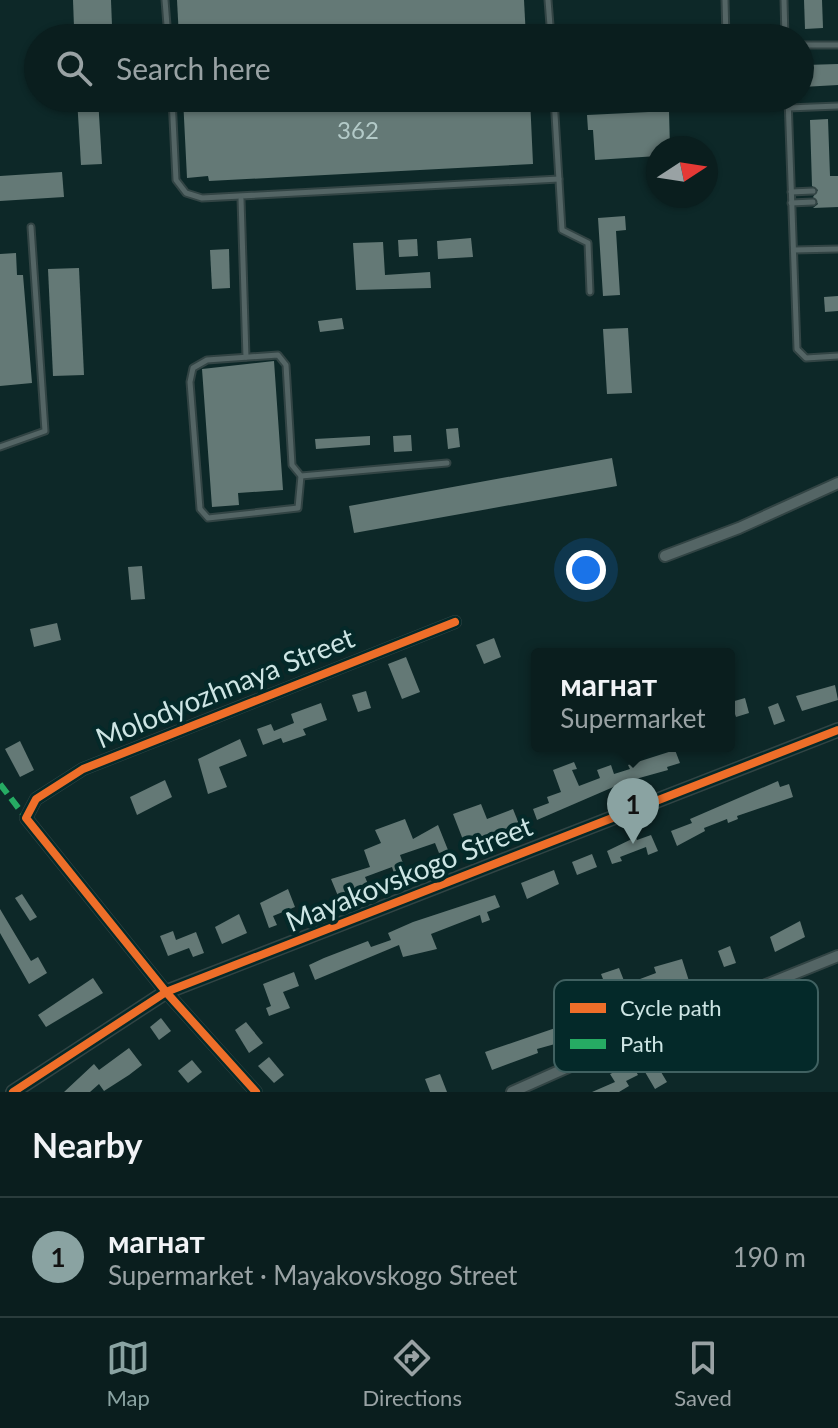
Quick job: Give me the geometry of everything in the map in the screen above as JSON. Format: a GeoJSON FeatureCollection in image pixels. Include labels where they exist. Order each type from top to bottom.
{"type":"FeatureCollection","features":[{"type":"Feature","properties":{"kind":"street"},"geometry":{"type":"LineString","coordinates":[[665,556],[739,528],[838,483]]}},
{"type":"Feature","properties":{"kind":"street","name":"Molodyozhnaya Street"},"geometry":{"type":"LineString","coordinates":[[166,992],[26,818],[36,799],[83,769],[455,622]]}},
{"type":"Feature","properties":{"kind":"street","name":"Mayakovskogo Street"},"geometry":{"type":"LineString","coordinates":[[13,1092],[166,992],[838,730]]}},
{"type":"Feature","properties":{"kind":"street"},"geometry":{"type":"LineString","coordinates":[[778,980],[838,956]]}},
{"type":"Feature","properties":{"kind":"street"},"geometry":{"type":"LineString","coordinates":[[166,992],[256,1092]]}},
{"type":"Feature","properties":{"kind":"street"},"geometry":{"type":"LineString","coordinates":[[512,1092],[557,1072]]}},
{"type":"Feature","properties":{"kind":"lane"},"geometry":{"type":"LineString","coordinates":[[165,0],[167,24]]}},
{"type":"Feature","properties":{"kind":"lane"},"geometry":{"type":"LineString","coordinates":[[548,0],[550,24]]}},
{"type":"Feature","properties":{"kind":"lane"},"geometry":{"type":"LineString","coordinates":[[725,0],[726,24]]}},
{"type":"Feature","properties":{"kind":"lane"},"geometry":{"type":"LineString","coordinates":[[784,0],[785,24]]}},
{"type":"Feature","properties":{"kind":"lane"},"geometry":{"type":"LineString","coordinates":[[814,45],[838,45]]}},
{"type":"Feature","properties":{"kind":"lane"},"geometry":{"type":"LineString","coordinates":[[814,107],[838,106]]}},
{"type":"Feature","properties":{"kind":"lane"},"geometry":{"type":"LineString","coordinates":[[173,112],[176,180],[186,193],[202,198],[559,179]]}},
{"type":"Feature","properties":{"kind":"lane"},"geometry":{"type":"LineString","coordinates":[[555,112],[562,230],[588,243],[590,292]]}},
{"type":"Feature","properties":{"kind":"lane"},"geometry":{"type":"LineString","coordinates":[[788,112],[797,349],[806,358],[838,356]]}},
{"type":"Feature","properties":{"kind":"lane"},"geometry":{"type":"LineString","coordinates":[[791,192],[813,191]]}},
{"type":"Feature","properties":{"kind":"lane"},"geometry":{"type":"LineString","coordinates":[[241,198],[246,357]]}},
{"type":"Feature","properties":{"kind":"lane"},"geometry":{"type":"LineString","coordinates":[[791,203],[813,202]]}},
{"type":"Feature","properties":{"kind":"lane"},"geometry":{"type":"LineString","coordinates":[[0,447],[45,431],[31,227]]}},
{"type":"Feature","properties":{"kind":"lane"},"geometry":{"type":"LineString","coordinates":[[794,250],[838,249]]}},
{"type":"Feature","properties":{"kind":"lane"},"geometry":{"type":"LineString","coordinates":[[278,355],[286,365],[292,465],[301,476],[298,508],[208,518],[200,509],[190,382],[193,368],[207,360],[278,355]]}},
{"type":"Feature","properties":{"kind":"lane"},"geometry":{"type":"LineString","coordinates":[[301,476],[447,463]]}},
{"type":"Feature","properties":{"kind":"building"},"geometry":{"type":"Polygon","coordinates":[[[73,0],[111,0],[112,24],[74,24],[73,0]]]}},
{"type":"Feature","properties":{"kind":"building"},"geometry":{"type":"Polygon","coordinates":[[[177,0],[524,0],[525,24],[178,24],[177,0]]]}},
{"type":"Feature","properties":{"kind":"building"},"geometry":{"type":"Polygon","coordinates":[[[804,0],[822,0],[823,28],[814,28],[814,24],[805,24],[804,0]]]}},
{"type":"Feature","properties":{"kind":"building"},"geometry":{"type":"Polygon","coordinates":[[[838,64],[838,85],[814,86],[814,65],[838,64]]]}},
{"type":"Feature","properties":{"kind":"building"},"geometry":{"type":"Polygon","coordinates":[[[78,112],[99,112],[102,164],[81,165],[78,112]]]}},
{"type":"Feature","properties":{"kind":"building"},"geometry":{"type":"Polygon","coordinates":[[[184,112],[531,112],[533,164],[209,181],[208,176],[187,178],[184,112]]]}},
{"type":"Feature","properties":{"kind":"building"},"geometry":{"type":"Polygon","coordinates":[[[669,112],[670,136],[646,136],[646,157],[595,160],[593,130],[588,130],[587,115],[669,112]]]}},
{"type":"Feature","properties":{"kind":"building"},"geometry":{"type":"Polygon","coordinates":[[[828,119],[830,176],[838,176],[838,207],[813,208],[818,204],[813,197],[818,190],[812,186],[810,120],[828,119]]]}},
{"type":"Feature","properties":{"kind":"building"},"geometry":{"type":"Polygon","coordinates":[[[62,172],[64,197],[0,201],[0,176],[62,172]]]}},
{"type":"Feature","properties":{"kind":"building"},"geometry":{"type":"Polygon","coordinates":[[[625,216],[626,230],[616,231],[620,295],[603,296],[598,218],[625,216]]]}},
{"type":"Feature","properties":{"kind":"building"},"geometry":{"type":"Polygon","coordinates":[[[471,238],[473,257],[438,259],[437,241],[471,238]]]}},
{"type":"Feature","properties":{"kind":"building"},"geometry":{"type":"Polygon","coordinates":[[[417,239],[418,256],[399,257],[398,240],[417,239]]]}},
{"type":"Feature","properties":{"kind":"building"},"geometry":{"type":"Polygon","coordinates":[[[383,242],[385,275],[430,272],[431,288],[356,290],[353,243],[383,242]]]}},
{"type":"Feature","properties":{"kind":"building"},"geometry":{"type":"Polygon","coordinates":[[[229,249],[230,288],[212,289],[210,250],[229,249]]]}},
{"type":"Feature","properties":{"kind":"building"},"geometry":{"type":"Polygon","coordinates":[[[16,253],[17,275],[23,275],[32,383],[0,386],[0,254],[16,253]]]}},
{"type":"Feature","properties":{"kind":"building"},"geometry":{"type":"Polygon","coordinates":[[[79,268],[84,375],[53,376],[48,269],[79,268]]]}},
{"type":"Feature","properties":{"kind":"building"},"geometry":{"type":"Polygon","coordinates":[[[838,296],[838,311],[825,312],[824,297],[838,296]]]}},
{"type":"Feature","properties":{"kind":"building"},"geometry":{"type":"Polygon","coordinates":[[[342,318],[344,329],[320,332],[318,321],[342,318]]]}},
{"type":"Feature","properties":{"kind":"building"},"geometry":{"type":"Polygon","coordinates":[[[628,328],[632,393],[607,394],[603,329],[628,328]]]}},
{"type":"Feature","properties":{"kind":"building"},"geometry":{"type":"Polygon","coordinates":[[[274,361],[283,490],[238,493],[239,505],[212,507],[202,369],[274,361]]]}},
{"type":"Feature","properties":{"kind":"building"},"geometry":{"type":"Polygon","coordinates":[[[458,428],[460,447],[448,449],[446,429],[458,428]]]}},
{"type":"Feature","properties":{"kind":"building"},"geometry":{"type":"Polygon","coordinates":[[[411,435],[412,451],[394,452],[393,436],[411,435]]]}},
{"type":"Feature","properties":{"kind":"building"},"geometry":{"type":"Polygon","coordinates":[[[370,436],[370,445],[316,449],[315,439],[370,436]]]}},
{"type":"Feature","properties":{"kind":"building"},"geometry":{"type":"Polygon","coordinates":[[[612,458],[617,486],[354,533],[349,506],[612,458]]]}},
{"type":"Feature","properties":{"kind":"building"},"geometry":{"type":"Polygon","coordinates":[[[142,566],[145,599],[131,600],[128,567],[142,566]]]}},
{"type":"Feature","properties":{"kind":"building"},"geometry":{"type":"Polygon","coordinates":[[[57,623],[61,640],[34,647],[30,629],[57,623]]]}},
{"type":"Feature","properties":{"kind":"building"},"geometry":{"type":"Polygon","coordinates":[[[494,638],[501,657],[484,664],[476,645],[494,638]]]}},
{"type":"Feature","properties":{"kind":"building"},"geometry":{"type":"Polygon","coordinates":[[[406,657],[420,692],[402,699],[388,664],[406,657]]]}},
{"type":"Feature","properties":{"kind":"building"},"geometry":{"type":"Polygon","coordinates":[[[835,685],[838,700],[802,711],[796,696],[835,685]]]}},
{"type":"Feature","properties":{"kind":"building"},"geometry":{"type":"Polygon","coordinates":[[[366,691],[371,708],[358,712],[352,695],[366,691]]]}},
{"type":"Feature","properties":{"kind":"building"},"geometry":{"type":"Polygon","coordinates":[[[745,698],[749,713],[736,717],[735,701],[745,698]]]}},
{"type":"Feature","properties":{"kind":"building"},"geometry":{"type":"Polygon","coordinates":[[[321,703],[327,720],[303,729],[306,735],[283,743],[281,738],[263,745],[257,729],[271,724],[274,731],[294,723],[291,714],[321,703]]]}},
{"type":"Feature","properties":{"kind":"building"},"geometry":{"type":"Polygon","coordinates":[[[778,703],[785,721],[774,725],[768,707],[778,703]]]}},
{"type":"Feature","properties":{"kind":"building"},"geometry":{"type":"Polygon","coordinates":[[[240,739],[247,756],[219,767],[227,787],[208,794],[198,759],[240,739]]]}},
{"type":"Feature","properties":{"kind":"building"},"geometry":{"type":"Polygon","coordinates":[[[20,741],[34,770],[20,777],[5,749],[20,741]]]}},
{"type":"Feature","properties":{"kind":"building"},"geometry":{"type":"Polygon","coordinates":[[[669,752],[676,752],[680,763],[667,767],[668,770],[625,782],[537,820],[533,809],[549,803],[547,797],[561,792],[553,770],[574,762],[577,769],[572,770],[579,786],[600,778],[597,770],[611,765],[614,774],[630,769],[628,765],[669,752]]]}},
{"type":"Feature","properties":{"kind":"building"},"geometry":{"type":"Polygon","coordinates":[[[165,780],[172,797],[137,815],[130,797],[165,780]]]}},
{"type":"Feature","properties":{"kind":"building"},"geometry":{"type":"Polygon","coordinates":[[[778,781],[780,787],[789,784],[793,797],[737,816],[738,819],[728,823],[727,819],[704,828],[705,831],[677,846],[671,831],[692,823],[690,819],[778,781]]]}},
{"type":"Feature","properties":{"kind":"building"},"geometry":{"type":"Polygon","coordinates":[[[481,804],[487,819],[513,809],[519,824],[465,845],[453,814],[481,804]]]}},
{"type":"Feature","properties":{"kind":"building"},"geometry":{"type":"Polygon","coordinates":[[[405,819],[413,839],[438,825],[448,850],[439,853],[435,843],[400,855],[405,869],[394,873],[392,867],[365,877],[368,884],[338,896],[331,879],[370,867],[364,850],[381,843],[375,830],[405,819]]]}},
{"type":"Feature","properties":{"kind":"building"},"geometry":{"type":"Polygon","coordinates":[[[651,835],[658,851],[648,855],[646,847],[620,857],[622,861],[612,864],[607,851],[636,837],[637,840],[651,835]]]}},
{"type":"Feature","properties":{"kind":"building"},"geometry":{"type":"Polygon","coordinates":[[[592,854],[597,867],[577,875],[572,862],[592,854]]]}},
{"type":"Feature","properties":{"kind":"building"},"geometry":{"type":"Polygon","coordinates":[[[554,870],[559,884],[527,899],[521,883],[554,870]]]}},
{"type":"Feature","properties":{"kind":"building"},"geometry":{"type":"Polygon","coordinates":[[[288,889],[295,907],[273,916],[277,925],[269,928],[260,903],[288,889]]]}},
{"type":"Feature","properties":{"kind":"building"},"geometry":{"type":"Polygon","coordinates":[[[22,894],[37,917],[30,921],[15,898],[22,894]]]}},
{"type":"Feature","properties":{"kind":"building"},"geometry":{"type":"Polygon","coordinates":[[[495,895],[500,907],[487,912],[490,920],[482,923],[480,915],[431,934],[437,949],[403,957],[399,945],[315,980],[309,965],[368,941],[371,947],[391,940],[388,933],[413,922],[495,895]]]}},
{"type":"Feature","properties":{"kind":"building"},"geometry":{"type":"Polygon","coordinates":[[[0,909],[31,961],[38,957],[47,973],[29,984],[0,933],[0,909]]]}},
{"type":"Feature","properties":{"kind":"building"},"geometry":{"type":"Polygon","coordinates":[[[239,914],[247,933],[222,944],[215,927],[239,914]]]}},
{"type":"Feature","properties":{"kind":"building"},"geometry":{"type":"Polygon","coordinates":[[[800,921],[805,937],[775,952],[770,937],[800,921]]]}},
{"type":"Feature","properties":{"kind":"building"},"geometry":{"type":"Polygon","coordinates":[[[173,931],[176,940],[196,932],[204,953],[193,957],[189,948],[168,956],[160,936],[173,931]]]}},
{"type":"Feature","properties":{"kind":"building"},"geometry":{"type":"Polygon","coordinates":[[[730,946],[736,963],[724,967],[718,951],[730,946]]]}},
{"type":"Feature","properties":{"kind":"building"},"geometry":{"type":"Polygon","coordinates":[[[682,959],[689,980],[640,980],[656,973],[654,967],[682,959]]]}},
{"type":"Feature","properties":{"kind":"building"},"geometry":{"type":"Polygon","coordinates":[[[619,968],[624,980],[603,980],[601,974],[619,968]]]}},
{"type":"Feature","properties":{"kind":"building"},"geometry":{"type":"Polygon","coordinates":[[[294,972],[299,986],[283,992],[290,1008],[269,1016],[266,1008],[271,1006],[263,984],[294,972]]]}},
{"type":"Feature","properties":{"kind":"building"},"geometry":{"type":"Polygon","coordinates":[[[93,978],[103,993],[46,1027],[38,1015],[93,978]]]}},
{"type":"Feature","properties":{"kind":"building"},"geometry":{"type":"Polygon","coordinates":[[[161,1018],[171,1031],[159,1040],[150,1027],[161,1018]]]}},
{"type":"Feature","properties":{"kind":"building"},"geometry":{"type":"Polygon","coordinates":[[[246,1022],[263,1043],[249,1053],[235,1030],[246,1022]]]}},
{"type":"Feature","properties":{"kind":"building"},"geometry":{"type":"Polygon","coordinates":[[[554,1028],[554,1044],[492,1070],[485,1052],[554,1028]]]}},
{"type":"Feature","properties":{"kind":"building"},"geometry":{"type":"Polygon","coordinates":[[[129,1048],[142,1065],[129,1075],[104,1091],[99,1084],[90,1092],[64,1092],[94,1064],[99,1070],[129,1048]]]}},
{"type":"Feature","properties":{"kind":"building"},"geometry":{"type":"Polygon","coordinates":[[[269,1057],[284,1075],[274,1083],[258,1066],[269,1057]]]}},
{"type":"Feature","properties":{"kind":"building"},"geometry":{"type":"Polygon","coordinates":[[[192,1060],[202,1072],[188,1083],[178,1071],[192,1060]]]}},
{"type":"Feature","properties":{"kind":"building"},"geometry":{"type":"Polygon","coordinates":[[[636,1072],[638,1075],[626,1081],[629,1086],[619,1092],[592,1092],[615,1082],[610,1074],[636,1072]]]}},
{"type":"Feature","properties":{"kind":"building"},"geometry":{"type":"Polygon","coordinates":[[[645,1072],[661,1072],[667,1082],[655,1089],[645,1072]]]}},
{"type":"Feature","properties":{"kind":"building"},"geometry":{"type":"Polygon","coordinates":[[[440,1074],[447,1092],[430,1092],[425,1079],[440,1074]]]}},
{"type":"Feature","properties":{"kind":"marked path"},"geometry":{"type":"LineString","coordinates":[[0,784],[26,818]]}},
{"type":"Feature","properties":{"kind":"cycle path"},"geometry":{"type":"LineString","coordinates":[[256,1092],[166,992],[26,818],[36,799],[83,769],[455,622]]}},
{"type":"Feature","properties":{"kind":"cycle path"},"geometry":{"type":"LineString","coordinates":[[13,1092],[166,992],[838,730]]}},
{"type":"Feature","properties":{"kind":"place","name":"магнат"},"geometry":{"type":"Point","coordinates":[633,844]}}]}
